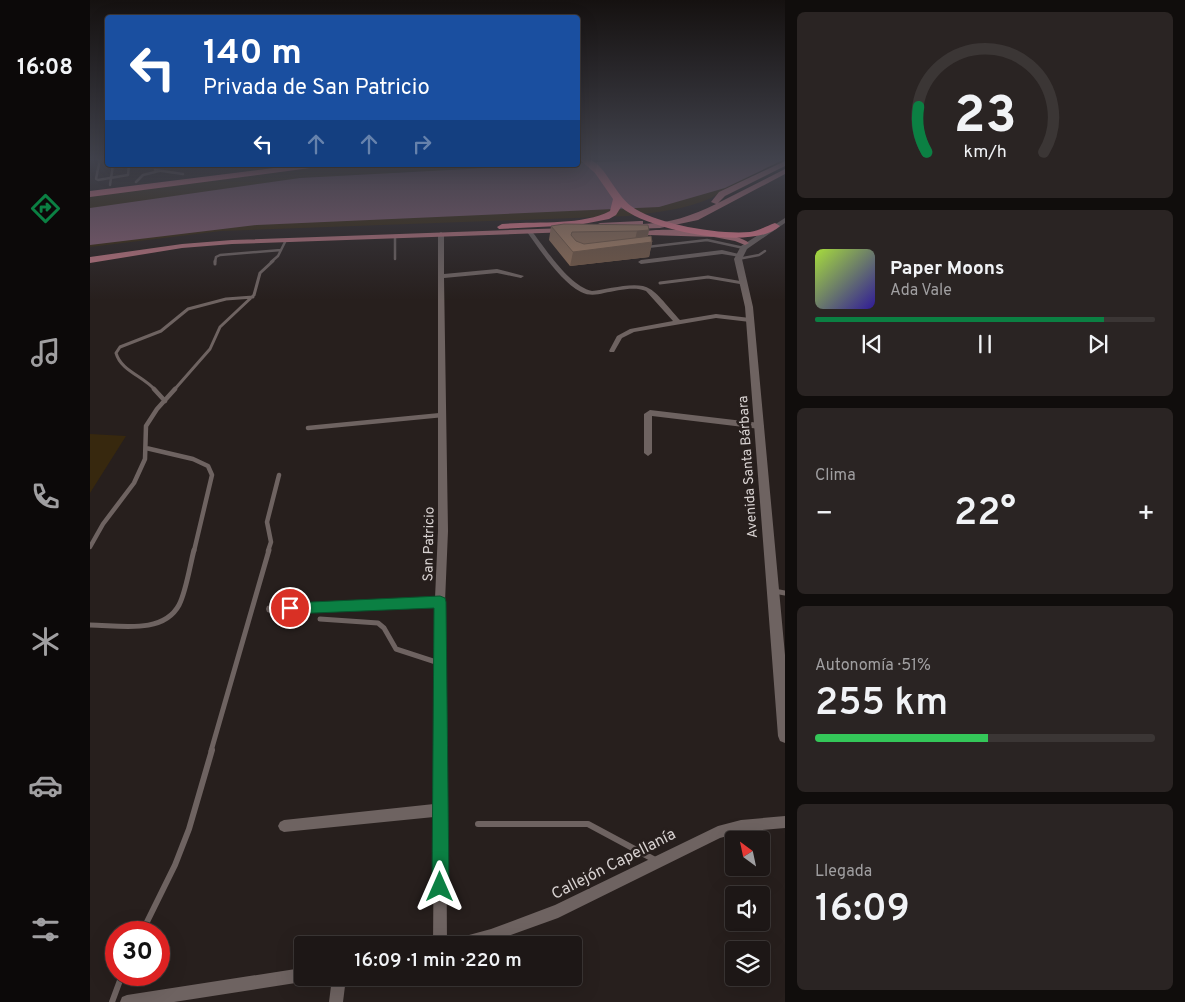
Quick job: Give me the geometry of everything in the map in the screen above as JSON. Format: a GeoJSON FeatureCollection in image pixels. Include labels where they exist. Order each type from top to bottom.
{"type":"FeatureCollection","features":[{"type":"Feature","properties":{"kind":"highway"},"geometry":{"type":"LineString","coordinates":[[502,227],[596,220],[608,216],[616,206]]}},
{"type":"Feature","properties":{"kind":"highway"},"geometry":{"type":"LineString","coordinates":[[627,206],[640,215],[659,223],[687,230],[756,234],[775,226]]}},
{"type":"Feature","properties":{"kind":"highway"},"geometry":{"type":"LineString","coordinates":[[734,234],[744,240],[742,251]]}},
{"type":"Feature","properties":{"kind":"main road"},"geometry":{"type":"LineString","coordinates":[[90,255],[181,241],[223,237],[657,222],[705,206]]}},
{"type":"Feature","properties":{"kind":"main road"},"geometry":{"type":"LineString","coordinates":[[695,218],[717,206]]}},
{"type":"Feature","properties":{"kind":"main road"},"geometry":{"type":"LineString","coordinates":[[549,231],[660,226],[716,213],[734,206]]}},
{"type":"Feature","properties":{"kind":"main road"},"geometry":{"type":"LineString","coordinates":[[90,260],[205,244],[529,231],[581,232]]}},
{"type":"Feature","properties":{"kind":"main road"},"geometry":{"type":"LineString","coordinates":[[590,232],[619,233]]}},
{"type":"Feature","properties":{"kind":"main road"},"geometry":{"type":"LineString","coordinates":[[628,233],[726,236],[740,239],[742,251]]}},
{"type":"Feature","properties":{"kind":"street"},"geometry":{"type":"LineString","coordinates":[[641,262],[742,251],[785,220]]}},
{"type":"Feature","properties":{"kind":"street"},"geometry":{"type":"LineString","coordinates":[[529,231],[557,266],[582,291],[592,293],[643,288],[648,290],[677,321]]}},
{"type":"Feature","properties":{"kind":"street","name":"San Patricio"},"geometry":{"type":"LineString","coordinates":[[440,936],[440,602],[443,531],[441,234]]}},
{"type":"Feature","properties":{"kind":"street","name":"Avenida Santa Bárbara"},"geometry":{"type":"LineString","coordinates":[[742,251],[743,283],[750,320],[760,426],[785,736]]}},
{"type":"Feature","properties":{"kind":"street"},"geometry":{"type":"LineString","coordinates":[[442,276],[496,271],[521,276]]}},
{"type":"Feature","properties":{"kind":"street"},"geometry":{"type":"LineString","coordinates":[[612,351],[619,337],[632,330],[716,316],[750,320]]}},
{"type":"Feature","properties":{"kind":"street"},"geometry":{"type":"LineString","coordinates":[[648,453],[648,414],[650,413],[760,426]]}},
{"type":"Feature","properties":{"kind":"street"},"geometry":{"type":"LineString","coordinates":[[271,609],[440,602]]}},
{"type":"Feature","properties":{"kind":"street"},"geometry":{"type":"LineString","coordinates":[[284,826],[440,810]]}},
{"type":"Feature","properties":{"kind":"street","name":"Callejón Capellanía"},"geometry":{"type":"LineString","coordinates":[[491,936],[558,911],[718,832],[741,826],[785,822]]}},
{"type":"Feature","properties":{"kind":"street"},"geometry":{"type":"LineString","coordinates":[[127,1002],[294,976]]}},
{"type":"Feature","properties":{"kind":"street"},"geometry":{"type":"LineString","coordinates":[[336,1002],[338,986]]}},
{"type":"Feature","properties":{"kind":"lane"},"geometry":{"type":"LineString","coordinates":[[395,236],[395,259]]}},
{"type":"Feature","properties":{"kind":"lane"},"geometry":{"type":"LineString","coordinates":[[90,547],[103,524],[134,483],[145,459],[146,426],[210,349],[220,327],[253,296],[260,273],[276,258],[286,240]]}},
{"type":"Feature","properties":{"kind":"lane"},"geometry":{"type":"LineString","coordinates":[[642,247],[707,240],[759,255],[765,251]]}},
{"type":"Feature","properties":{"kind":"lane"},"geometry":{"type":"LineString","coordinates":[[214,264],[216,257],[220,254],[281,250]]}},
{"type":"Feature","properties":{"kind":"lane"},"geometry":{"type":"LineString","coordinates":[[660,283],[708,277],[743,283]]}},
{"type":"Feature","properties":{"kind":"lane"},"geometry":{"type":"LineString","coordinates":[[165,401],[143,379],[122,367],[117,359],[116,352],[120,347],[161,331],[188,309],[226,299],[253,296]]}},
{"type":"Feature","properties":{"kind":"lane"},"geometry":{"type":"LineString","coordinates":[[308,428],[442,415]]}},
{"type":"Feature","properties":{"kind":"lane"},"geometry":{"type":"LineString","coordinates":[[90,625],[151,625],[168,619],[179,605],[203,517],[212,475],[208,466],[193,459],[146,448]]}},
{"type":"Feature","properties":{"kind":"lane"},"geometry":{"type":"LineString","coordinates":[[147,921],[183,848],[201,790],[271,542],[268,522],[279,475]]}},
{"type":"Feature","properties":{"kind":"lane"},"geometry":{"type":"LineString","coordinates":[[772,590],[785,593]]}},
{"type":"Feature","properties":{"kind":"lane"},"geometry":{"type":"LineString","coordinates":[[320,619],[378,622],[384,626],[396,649],[440,664]]}},
{"type":"Feature","properties":{"kind":"lane"},"geometry":{"type":"LineString","coordinates":[[478,824],[588,824],[656,861]]}},
{"type":"Feature","properties":{"kind":"lane"},"geometry":{"type":"LineString","coordinates":[[112,1002],[118,986]]}},
{"type":"Feature","properties":{"kind":"shaded area"},"geometry":{"type":"Polygon","coordinates":[[[90,206],[688,206],[628,216],[221,231],[90,247],[90,206]]]}},
{"type":"Feature","properties":{"kind":"shaded area"},"geometry":{"type":"Polygon","coordinates":[[[106,206],[663,206],[257,225],[90,245],[90,208],[106,206]]]}},
{"type":"Feature","properties":{"kind":"shaded area"},"geometry":{"type":"Polygon","coordinates":[[[90,434],[126,436],[90,493],[90,434]]]}},
{"type":"Feature","properties":{"kind":"building"},"geometry":{"type":"Polygon","coordinates":[[[564,224],[648,225],[649,230],[572,232],[571,235],[576,241],[584,244],[651,236],[652,242],[573,252],[551,226],[564,224]]]}},
{"type":"Feature","properties":{"kind":"route"},"geometry":{"type":"LineString","coordinates":[[290,608],[440,602],[440,887]]}}]}
